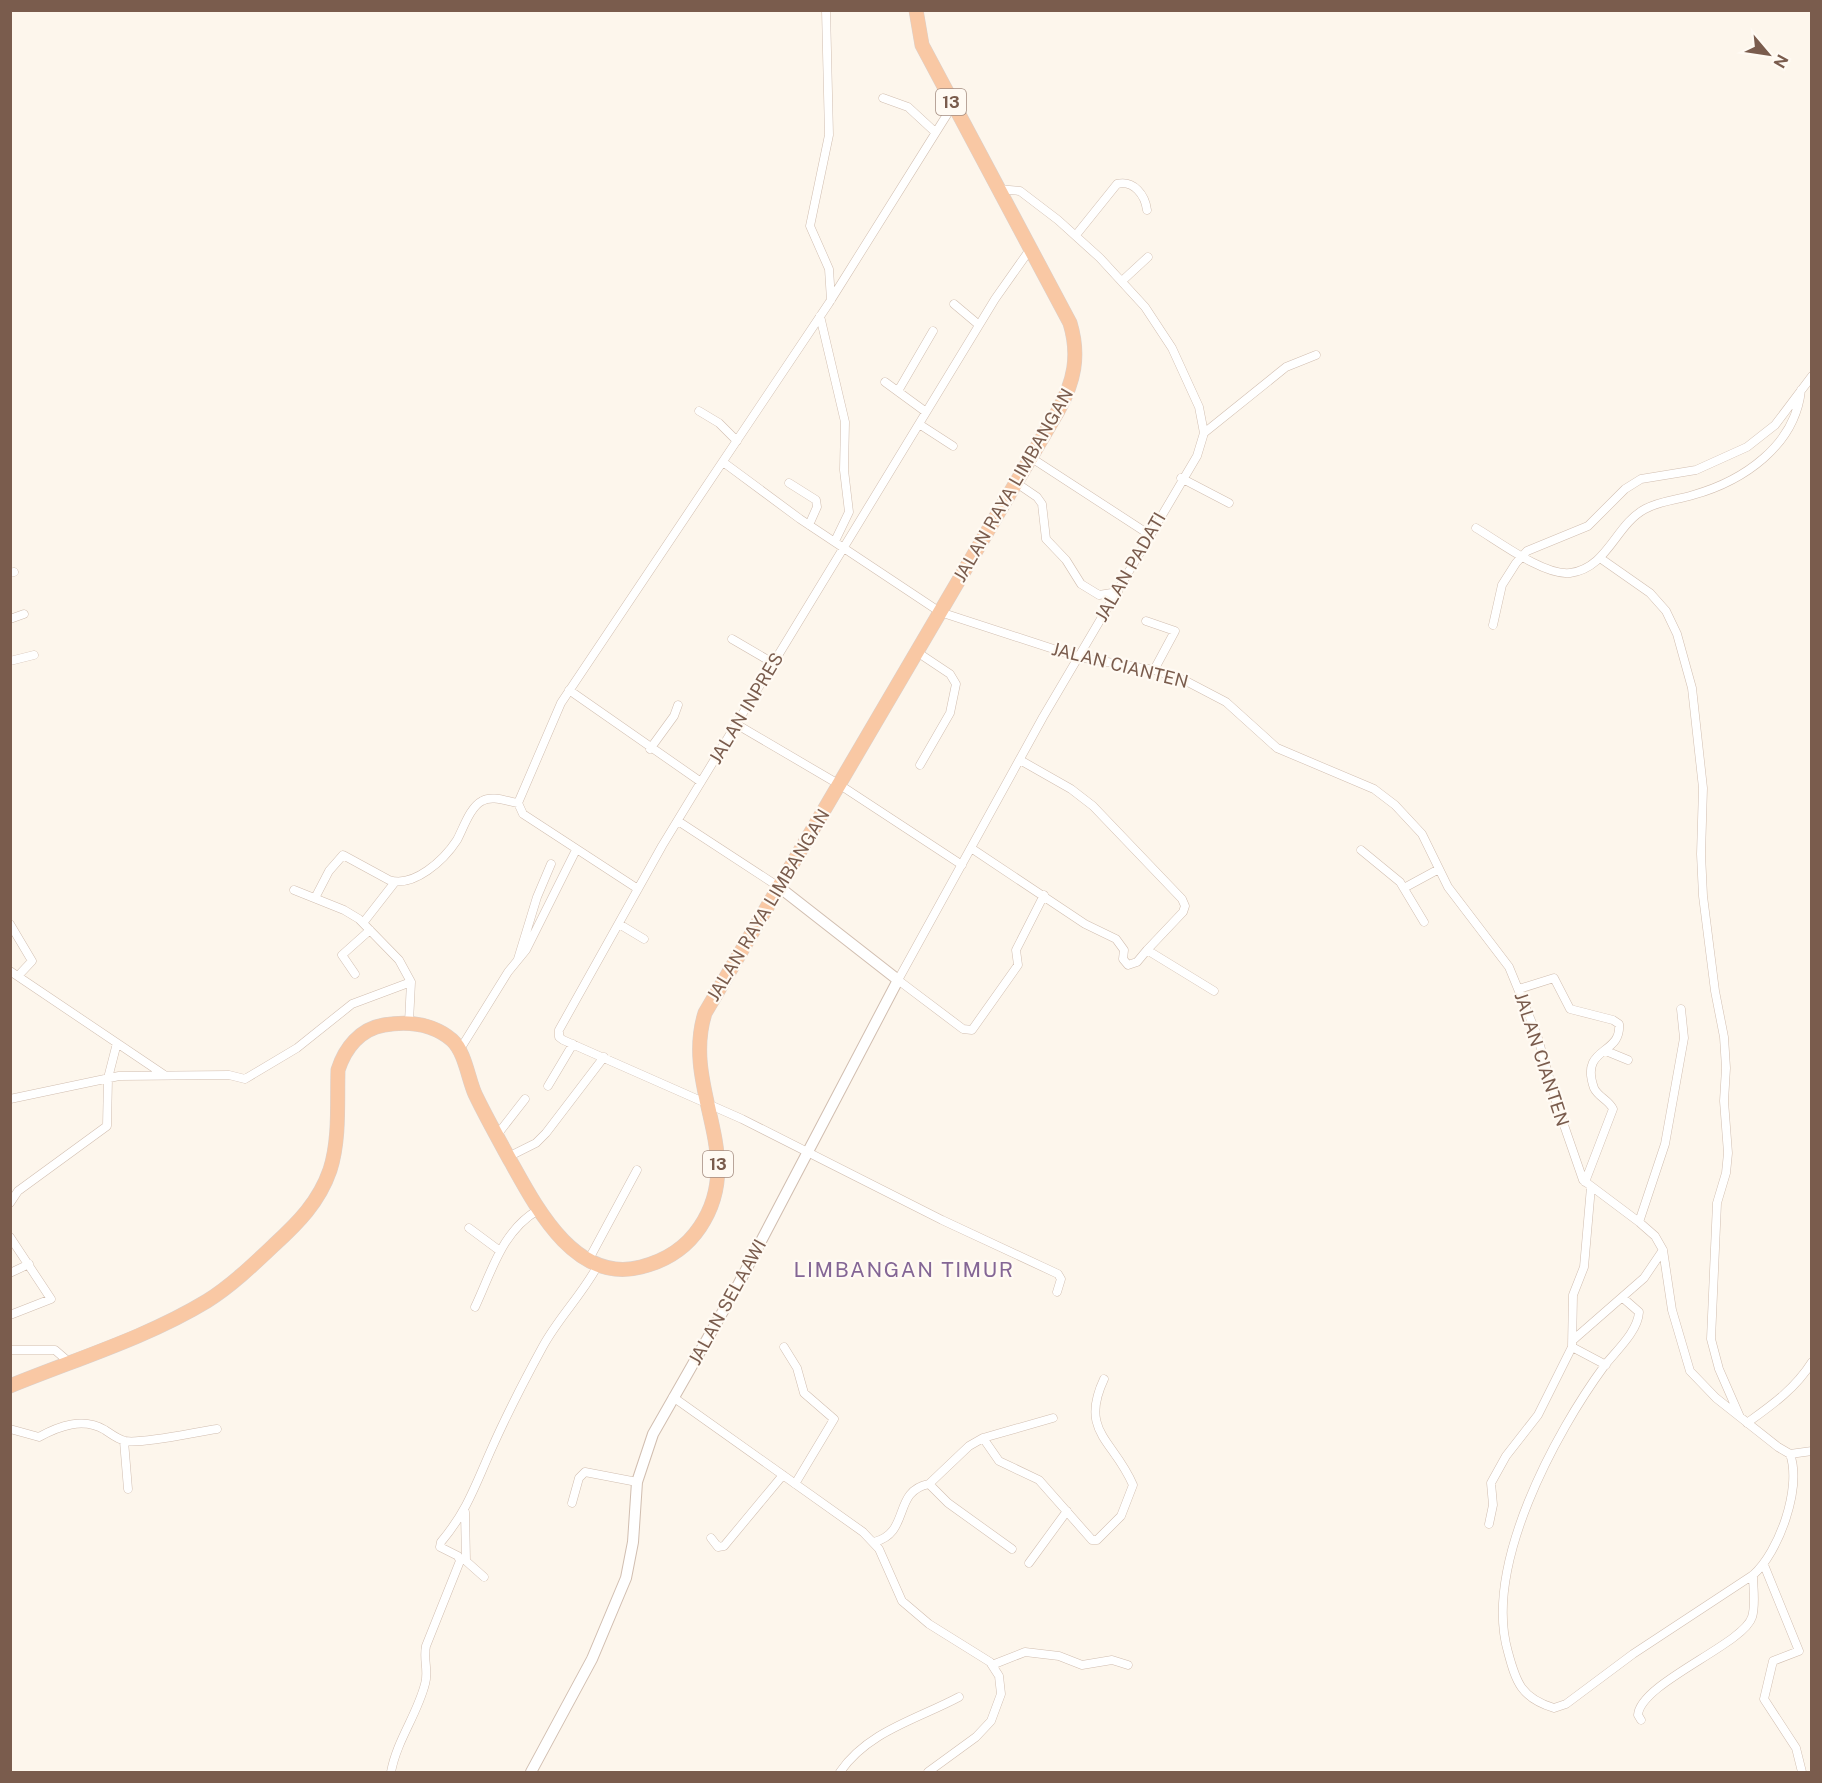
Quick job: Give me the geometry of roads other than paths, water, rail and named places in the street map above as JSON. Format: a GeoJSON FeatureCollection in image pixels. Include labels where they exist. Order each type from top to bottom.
{"type":"FeatureCollection","features":[{"type":"Feature","properties":{"kind":"highway","name":"JALAN RAYA LIMBANGAN"},"geometry":{"type":"LineString","coordinates":[[10,1386],[165,1324],[208,1300],[244,1273],[300,1221],[318,1197],[330,1169],[334,1152],[338,1070],[346,1050],[360,1035],[376,1026],[409,1022],[442,1033],[451,1040],[459,1051],[476,1096],[538,1210],[562,1240],[593,1262],[630,1270],[652,1264],[683,1247],[712,1210],[718,1191],[718,1160],[697,1048],[698,1032],[705,1013],[1065,398],[1075,370],[1076,356],[1070,323],[922,45],[916,10]]}},
{"type":"Feature","properties":{"kind":"street"},"geometry":{"type":"LineString","coordinates":[[826,10],[829,135],[810,226],[829,269],[830,301]]}},
{"type":"Feature","properties":{"kind":"street"},"geometry":{"type":"LineString","coordinates":[[883,98],[908,107],[934,131]]}},
{"type":"Feature","properties":{"kind":"street"},"geometry":{"type":"LineString","coordinates":[[638,889],[523,814],[518,803],[552,720],[569,690],[830,301],[934,131],[953,105]]}},
{"type":"Feature","properties":{"kind":"street"},"geometry":{"type":"LineString","coordinates":[[1076,235],[1117,184],[1127,183],[1140,192],[1147,210]]}},
{"type":"Feature","properties":{"kind":"street"},"geometry":{"type":"LineString","coordinates":[[998,189],[1020,191],[1076,235],[1122,281],[1150,314],[1172,348],[1194,393],[1204,433],[1286,367],[1316,355]]}},
{"type":"Feature","properties":{"kind":"street","name":"JALAN INPRES"},"geometry":{"type":"LineString","coordinates":[[573,1044],[559,1036],[559,1030],[638,889],[700,782],[979,325],[1031,248]]}},
{"type":"Feature","properties":{"kind":"street"},"geometry":{"type":"LineString","coordinates":[[1122,281],[1148,257]]}},
{"type":"Feature","properties":{"kind":"street"},"geometry":{"type":"LineString","coordinates":[[954,304],[979,325]]}},
{"type":"Feature","properties":{"kind":"street"},"geometry":{"type":"LineString","coordinates":[[821,314],[845,422],[844,470],[849,512],[835,541]]}},
{"type":"Feature","properties":{"kind":"street"},"geometry":{"type":"LineString","coordinates":[[898,391],[933,331]]}},
{"type":"Feature","properties":{"kind":"street"},"geometry":{"type":"LineString","coordinates":[[1493,624],[1502,585],[1522,555],[1534,547],[1581,530],[1624,489],[1641,479],[1696,470],[1746,447],[1775,425],[1812,376]]}},
{"type":"Feature","properties":{"kind":"street"},"geometry":{"type":"LineString","coordinates":[[885,382],[926,412]]}},
{"type":"Feature","properties":{"kind":"street"},"geometry":{"type":"LineString","coordinates":[[1476,528],[1550,569],[1569,573],[1591,565],[1600,558],[1628,523],[1645,509],[1713,489],[1763,460],[1787,432],[1796,413],[1801,388]]}},
{"type":"Feature","properties":{"kind":"street"},"geometry":{"type":"LineString","coordinates":[[699,411],[719,423],[737,441]]}},
{"type":"Feature","properties":{"kind":"street"},"geometry":{"type":"LineString","coordinates":[[919,424],[952,446]]}},
{"type":"Feature","properties":{"kind":"street","name":"JALAN PADATI"},"geometry":{"type":"LineString","coordinates":[[898,980],[1078,657],[1118,592],[1181,478],[1197,456],[1204,433]]}},
{"type":"Feature","properties":{"kind":"street"},"geometry":{"type":"LineString","coordinates":[[1030,457],[1150,535]]}},
{"type":"Feature","properties":{"kind":"street","name":"JALAN CIANTEN"},"geometry":{"type":"LineString","coordinates":[[723,462],[809,525],[908,593],[940,612],[1078,657],[1154,670],[1212,693],[1277,748],[1384,796],[1422,834],[1448,887],[1497,948],[1519,989],[1537,1035],[1579,1171],[1588,1184]]}},
{"type":"Feature","properties":{"kind":"street"},"geometry":{"type":"LineString","coordinates":[[1181,478],[1228,503]]}},
{"type":"Feature","properties":{"kind":"street"},"geometry":{"type":"LineString","coordinates":[[1015,482],[1037,497],[1042,504],[1046,539],[1066,560],[1081,584],[1100,595],[1118,592]]}},
{"type":"Feature","properties":{"kind":"street"},"geometry":{"type":"LineString","coordinates":[[789,483],[816,500],[817,507],[809,525]]}},
{"type":"Feature","properties":{"kind":"street"},"geometry":{"type":"LineString","coordinates":[[1600,558],[1650,593],[1666,611],[1677,634],[1692,688],[1703,788],[1701,854],[1703,896],[1714,991],[1724,1037],[1726,1068],[1724,1101],[1728,1153],[1726,1173],[1717,1203],[1711,1339],[1719,1369],[1744,1421]]}},
{"type":"Feature","properties":{"kind":"street"},"geometry":{"type":"LineString","coordinates":[[10,618],[24,614]]}},
{"type":"Feature","properties":{"kind":"street"},"geometry":{"type":"LineString","coordinates":[[1146,621],[1175,631],[1154,670]]}},
{"type":"Feature","properties":{"kind":"street"},"geometry":{"type":"LineString","coordinates":[[732,639],[773,663]]}},
{"type":"Feature","properties":{"kind":"street"},"geometry":{"type":"LineString","coordinates":[[917,652],[950,674],[956,684],[950,713],[920,765]]}},
{"type":"Feature","properties":{"kind":"street"},"geometry":{"type":"LineString","coordinates":[[10,661],[34,655]]}},
{"type":"Feature","properties":{"kind":"street"},"geometry":{"type":"LineString","coordinates":[[569,690],[700,782]]}},
{"type":"Feature","properties":{"kind":"street"},"geometry":{"type":"LineString","coordinates":[[650,749],[674,716],[678,705]]}},
{"type":"Feature","properties":{"kind":"street"},"geometry":{"type":"LineString","coordinates":[[736,724],[840,785],[962,864]]}},
{"type":"Feature","properties":{"kind":"street"},"geometry":{"type":"LineString","coordinates":[[971,848],[1085,924],[1116,939],[1124,950],[1124,959],[1128,965],[1137,962],[1183,912],[1185,906],[1182,899],[1088,801],[1020,760]]}},
{"type":"Feature","properties":{"kind":"street"},"geometry":{"type":"LineString","coordinates":[[315,898],[329,872],[343,855],[395,882],[412,879],[446,854],[477,804],[492,798],[518,803]]}},
{"type":"Feature","properties":{"kind":"street"},"geometry":{"type":"LineString","coordinates":[[678,821],[779,887],[898,980],[968,1031],[975,1027],[1018,965],[1016,950],[1044,896]]}},
{"type":"Feature","properties":{"kind":"street"},"geometry":{"type":"LineString","coordinates":[[459,1051],[542,921],[576,850]]}},
{"type":"Feature","properties":{"kind":"street"},"geometry":{"type":"LineString","coordinates":[[1361,850],[1404,888],[1424,922]]}},
{"type":"Feature","properties":{"kind":"street"},"geometry":{"type":"LineString","coordinates":[[518,959],[537,897],[551,864]]}},
{"type":"Feature","properties":{"kind":"street"},"geometry":{"type":"LineString","coordinates":[[1404,888],[1439,869]]}},
{"type":"Feature","properties":{"kind":"street"},"geometry":{"type":"LineString","coordinates":[[363,923],[395,882]]}},
{"type":"Feature","properties":{"kind":"street"},"geometry":{"type":"LineString","coordinates":[[294,890],[344,910],[363,923],[406,968],[411,982],[409,1022]]}},
{"type":"Feature","properties":{"kind":"street"},"geometry":{"type":"LineString","coordinates":[[10,924],[32,961],[14,974],[164,1075]]}},
{"type":"Feature","properties":{"kind":"street"},"geometry":{"type":"LineString","coordinates":[[619,924],[644,939]]}},
{"type":"Feature","properties":{"kind":"street"},"geometry":{"type":"LineString","coordinates":[[355,974],[342,955],[370,930]]}},
{"type":"Feature","properties":{"kind":"street"},"geometry":{"type":"LineString","coordinates":[[1147,950],[1214,991]]}},
{"type":"Feature","properties":{"kind":"street"},"geometry":{"type":"LineString","coordinates":[[1519,989],[1554,978],[1570,1009],[1616,1021],[1619,1024],[1619,1033],[1606,1051],[1596,1056],[1591,1072],[1595,1090],[1610,1102],[1612,1114],[1595,1150],[1588,1184],[1584,1267],[1573,1295],[1573,1343]]}},
{"type":"Feature","properties":{"kind":"street","name":"JALAN SELAAWI"},"geometry":{"type":"LineString","coordinates":[[531,1773],[582,1680],[626,1578],[633,1542],[637,1482],[645,1452],[673,1397],[738,1285],[898,980]]}},
{"type":"Feature","properties":{"kind":"street"},"geometry":{"type":"LineString","coordinates":[[10,1099],[108,1078],[164,1075],[229,1075],[245,1079],[253,1077],[305,1042],[352,1004],[411,982]]}},
{"type":"Feature","properties":{"kind":"street"},"geometry":{"type":"LineString","coordinates":[[1639,1222],[1665,1144],[1684,1038],[1681,1009]]}},
{"type":"Feature","properties":{"kind":"street"},"geometry":{"type":"LineString","coordinates":[[10,1203],[18,1191],[103,1130],[109,1120],[108,1078],[117,1043]]}},
{"type":"Feature","properties":{"kind":"street"},"geometry":{"type":"LineString","coordinates":[[548,1086],[573,1044],[706,1102],[942,1220],[1058,1274],[1061,1279],[1057,1292]]}},
{"type":"Feature","properties":{"kind":"street"},"geometry":{"type":"LineString","coordinates":[[1606,1051],[1628,1060]]}},
{"type":"Feature","properties":{"kind":"street"},"geometry":{"type":"LineString","coordinates":[[508,1157],[540,1139],[604,1057]]}},
{"type":"Feature","properties":{"kind":"street"},"geometry":{"type":"LineString","coordinates":[[496,1135],[525,1099]]}},
{"type":"Feature","properties":{"kind":"street"},"geometry":{"type":"LineString","coordinates":[[391,1773],[399,1743],[426,1684],[424,1657],[426,1646],[460,1561],[458,1556],[444,1550],[440,1545],[465,1510],[491,1449],[542,1347],[585,1289],[593,1262],[637,1170]]}},
{"type":"Feature","properties":{"kind":"street"},"geometry":{"type":"LineString","coordinates":[[1588,1184],[1654,1236],[1663,1250],[1672,1310],[1690,1371],[1698,1382],[1744,1421],[1790,1454],[1794,1470],[1794,1485],[1776,1542],[1764,1565],[1753,1575],[1633,1654],[1566,1704],[1554,1708],[1544,1705],[1519,1686],[1502,1624],[1500,1608],[1505,1576],[1524,1514],[1539,1476],[1606,1365],[1640,1315],[1623,1298]]}},
{"type":"Feature","properties":{"kind":"street"},"geometry":{"type":"LineString","coordinates":[[475,1307],[500,1251],[520,1220],[538,1210]]}},
{"type":"Feature","properties":{"kind":"street"},"geometry":{"type":"LineString","coordinates":[[469,1228],[500,1251]]}},
{"type":"Feature","properties":{"kind":"street"},"geometry":{"type":"LineString","coordinates":[[10,1237],[51,1299],[10,1315]]}},
{"type":"Feature","properties":{"kind":"street"},"geometry":{"type":"LineString","coordinates":[[1489,1524],[1493,1505],[1491,1483],[1506,1456],[1538,1415],[1573,1343],[1651,1271],[1663,1250]]}},
{"type":"Feature","properties":{"kind":"street"},"geometry":{"type":"LineString","coordinates":[[10,1273],[29,1264]]}},
{"type":"Feature","properties":{"kind":"street"},"geometry":{"type":"LineString","coordinates":[[1573,1343],[1606,1365]]}},
{"type":"Feature","properties":{"kind":"street"},"geometry":{"type":"LineString","coordinates":[[784,1347],[797,1368],[804,1393],[834,1419],[795,1484]]}},
{"type":"Feature","properties":{"kind":"street"},"geometry":{"type":"LineString","coordinates":[[10,1350],[55,1350],[70,1363]]}},
{"type":"Feature","properties":{"kind":"street"},"geometry":{"type":"LineString","coordinates":[[1744,1421],[1784,1395],[1803,1376],[1812,1362]]}},
{"type":"Feature","properties":{"kind":"street"},"geometry":{"type":"LineString","coordinates":[[983,1438],[999,1461],[1034,1476],[1092,1540],[1097,1540],[1121,1516],[1132,1489],[1131,1480],[1095,1419],[1094,1400],[1104,1378]]}},
{"type":"Feature","properties":{"kind":"street"},"geometry":{"type":"LineString","coordinates":[[673,1397],[795,1484],[830,1506],[874,1542],[902,1601],[929,1624],[992,1665],[999,1676],[1001,1694],[991,1721],[976,1737],[928,1773]]}},
{"type":"Feature","properties":{"kind":"street"},"geometry":{"type":"LineString","coordinates":[[874,1542],[886,1539],[893,1534],[902,1506],[969,1446],[983,1438],[1053,1418]]}},
{"type":"Feature","properties":{"kind":"street"},"geometry":{"type":"LineString","coordinates":[[10,1429],[39,1437],[63,1426],[78,1424],[96,1426],[124,1441],[150,1440],[217,1429]]}},
{"type":"Feature","properties":{"kind":"street"},"geometry":{"type":"LineString","coordinates":[[124,1441],[128,1489]]}},
{"type":"Feature","properties":{"kind":"street"},"geometry":{"type":"LineString","coordinates":[[1790,1454],[1809,1451]]}},
{"type":"Feature","properties":{"kind":"street"},"geometry":{"type":"LineString","coordinates":[[572,1503],[579,1478],[585,1472],[637,1482]]}},
{"type":"Feature","properties":{"kind":"street"},"geometry":{"type":"LineString","coordinates":[[711,1538],[718,1547],[724,1546],[783,1475]]}},
{"type":"Feature","properties":{"kind":"street"},"geometry":{"type":"LineString","coordinates":[[929,1484],[948,1503],[1012,1549]]}},
{"type":"Feature","properties":{"kind":"street"},"geometry":{"type":"LineString","coordinates":[[465,1510],[466,1561],[484,1577]]}},
{"type":"Feature","properties":{"kind":"street"},"geometry":{"type":"LineString","coordinates":[[1029,1563],[1067,1511]]}},
{"type":"Feature","properties":{"kind":"street"},"geometry":{"type":"LineString","coordinates":[[1764,1565],[1799,1651],[1773,1661],[1764,1698],[1796,1748],[1802,1773]]}},
{"type":"Feature","properties":{"kind":"street"},"geometry":{"type":"LineString","coordinates":[[1641,1720],[1638,1715],[1641,1704],[1680,1672],[1748,1625],[1753,1609],[1753,1575]]}},
{"type":"Feature","properties":{"kind":"street"},"geometry":{"type":"LineString","coordinates":[[992,1665],[1026,1652],[1059,1656],[1082,1665],[1112,1660],[1128,1665]]}},
{"type":"Feature","properties":{"kind":"street"},"geometry":{"type":"LineString","coordinates":[[840,1773],[852,1758],[888,1729],[960,1697]]}},
{"type":"Feature","properties":{"kind":"district","name":"LIMBANGAN TIMUR"},"geometry":{"type":"Point","coordinates":[904,1269]}}]}
